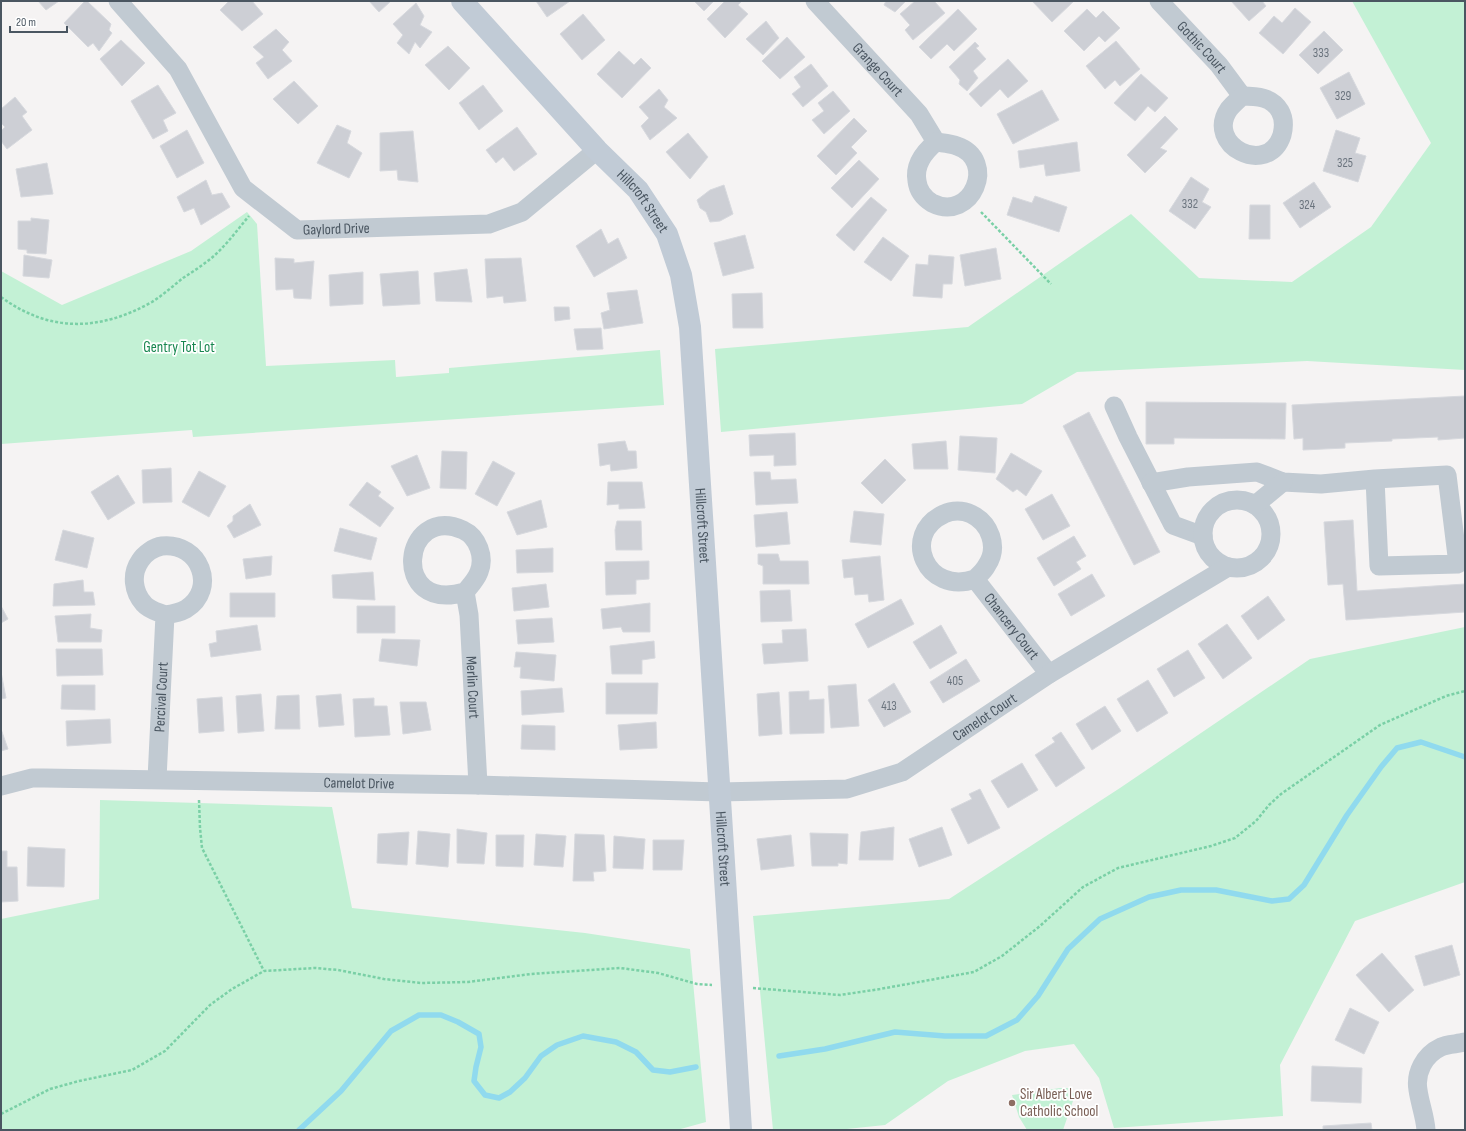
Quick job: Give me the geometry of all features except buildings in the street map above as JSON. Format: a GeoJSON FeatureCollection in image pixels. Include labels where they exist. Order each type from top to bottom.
{"type":"FeatureCollection","features":[{"type":"Feature","properties":{"kind":"street","name":"Gaylord Drive"},"geometry":{"type":"LineString","coordinates":[[118,1],[178,69],[243,188],[297,230],[489,224],[522,212],[597,150]]}},
{"type":"Feature","properties":{"kind":"street","name":"Hillcroft Street"},"geometry":{"type":"LineString","coordinates":[[462,1],[597,150],[638,190],[667,234],[681,275],[690,327],[741,1130]]}},
{"type":"Feature","properties":{"kind":"street","name":"Grange Court"},"geometry":{"type":"LineString","coordinates":[[815,1],[919,114],[936,142]]}},
{"type":"Feature","properties":{"kind":"street","name":"Gothic Court"},"geometry":{"type":"LineString","coordinates":[[1159,1],[1219,66],[1242,96]]}},
{"type":"Feature","properties":{"kind":"street"},"geometry":{"type":"LineString","coordinates":[[936,142],[957,146],[967,151],[974,159],[978,169],[978,180],[974,190],[968,199],[959,204],[948,207],[938,206],[928,200],[921,193],[916,179],[918,165],[929,148],[936,142]]}},
{"type":"Feature","properties":{"kind":"street"},"geometry":{"type":"LineString","coordinates":[[1114,406],[1173,525],[1203,536]]}},
{"type":"Feature","properties":{"kind":"street"},"geometry":{"type":"LineString","coordinates":[[1151,483],[1188,477],[1258,472],[1282,482],[1321,484],[1375,479],[1447,476],[1458,564],[1379,566],[1375,479]]}},
{"type":"Feature","properties":{"kind":"street"},"geometry":{"type":"LineString","coordinates":[[1256,505],[1282,482]]}},
{"type":"Feature","properties":{"kind":"street"},"geometry":{"type":"LineString","coordinates":[[1229,501],[1247,501],[1256,505],[1264,513],[1270,524],[1271,536],[1268,548],[1261,558],[1251,565],[1240,568],[1228,567],[1216,560],[1207,549],[1203,536],[1207,518],[1212,510],[1229,501]]}},
{"type":"Feature","properties":{"kind":"street","name":"Camelot Court"},"geometry":{"type":"LineString","coordinates":[[719,792],[847,789],[902,772],[1049,674],[1228,567]]}},
{"type":"Feature","properties":{"kind":"street","name":"Chancery Court"},"geometry":{"type":"LineString","coordinates":[[975,579],[1049,674]]}},
{"type":"Feature","properties":{"kind":"street","name":"Merlin Court"},"geometry":{"type":"LineString","coordinates":[[465,592],[469,615],[478,785]]}},
{"type":"Feature","properties":{"kind":"street","name":"Percival Court"},"geometry":{"type":"LineString","coordinates":[[157,779],[165,615]]}},
{"type":"Feature","properties":{"kind":"street","name":"Camelot Drive"},"geometry":{"type":"LineString","coordinates":[[1,786],[32,778],[157,779],[478,785],[719,792]]}},
{"type":"Feature","properties":{"kind":"street"},"geometry":{"type":"LineString","coordinates":[[1426,1130],[1417,1089],[1418,1072],[1426,1058],[1441,1047],[1465,1042]]}},
{"type":"Feature","properties":{"kind":"path"},"geometry":{"type":"LineString","coordinates":[[968,199],[1051,284]]}},
{"type":"Feature","properties":{"kind":"path"},"geometry":{"type":"LineString","coordinates":[[1,297],[22,311],[50,322],[62,324],[91,323],[120,316],[152,301],[215,255],[262,202]]}},
{"type":"Feature","properties":{"kind":"path"},"geometry":{"type":"LineString","coordinates":[[758,989],[840,995],[880,990],[974,972],[1002,956],[1040,926],[1083,886],[1118,868],[1211,846],[1235,838],[1256,821],[1269,805],[1281,794],[1380,725],[1446,696],[1465,690]]}},
{"type":"Feature","properties":{"kind":"path"},"geometry":{"type":"LineString","coordinates":[[199,780],[202,848],[264,971]]}},
{"type":"Feature","properties":{"kind":"path"},"geometry":{"type":"LineString","coordinates":[[1,1114],[50,1089],[132,1070],[165,1051],[210,1006],[232,989],[264,971],[315,968],[338,970],[384,979],[421,982],[468,982],[531,974],[620,968],[658,973],[697,984],[707,985]]}},
{"type":"Feature","properties":{"kind":"green space"},"geometry":{"type":"Polygon","coordinates":[[[1352,1],[1465,1],[1465,370],[1307,361],[1077,372],[1022,404],[721,432],[715,349],[968,327],[1131,214],[1199,278],[1292,282],[1371,227],[1431,143],[1352,1]]]}},
{"type":"Feature","properties":{"kind":"green space","name":"Gentry Tot Lot"},"geometry":{"type":"Polygon","coordinates":[[[247,212],[257,224],[266,366],[395,360],[396,377],[449,373],[449,368],[660,350],[664,405],[193,437],[192,430],[1,444],[1,271],[62,305],[191,251],[247,212]]]}},
{"type":"Feature","properties":{"kind":"green space"},"geometry":{"type":"Polygon","coordinates":[[[1465,627],[1465,882],[1355,921],[1280,1065],[1283,1116],[1114,1128],[1099,1078],[1074,1044],[1025,1051],[948,1081],[885,1125],[837,1130],[773,1130],[753,916],[949,899],[1120,788],[1310,659],[1465,627]]]}},
{"type":"Feature","properties":{"kind":"green space"},"geometry":{"type":"Polygon","coordinates":[[[100,800],[332,807],[352,908],[585,933],[690,949],[706,1122],[677,1130],[1,1130],[1,919],[99,899],[100,800]]]}},
{"type":"Feature","properties":{"kind":"green space"},"geometry":{"type":"Polygon","coordinates":[[[1069,1088],[1075,1095],[1063,1130],[1027,1130],[1019,1117],[1012,1095],[1069,1088]]]}},
{"type":"Feature","properties":{"kind":"waterway"},"geometry":{"type":"LineString","coordinates":[[779,1056],[825,1049],[895,1032],[945,1036],[986,1036],[1017,1020],[1038,996],[1068,949],[1100,919],[1149,897],[1181,890],[1216,890],[1272,901],[1289,899],[1304,885],[1347,815],[1381,767],[1397,748],[1421,742],[1465,757]]}},
{"type":"Feature","properties":{"kind":"waterway"},"geometry":{"type":"LineString","coordinates":[[299,1130],[341,1091],[391,1031],[419,1015],[441,1015],[458,1022],[479,1034],[481,1047],[474,1081],[485,1095],[499,1098],[510,1092],[525,1078],[541,1056],[557,1045],[583,1036],[616,1042],[636,1052],[653,1070],[670,1072],[696,1067]]}},
{"type":"Feature","properties":{"kind":"place","name":"Sir Albert Love Catholic School"},"geometry":{"type":"Point","coordinates":[1012,1103]}}]}
